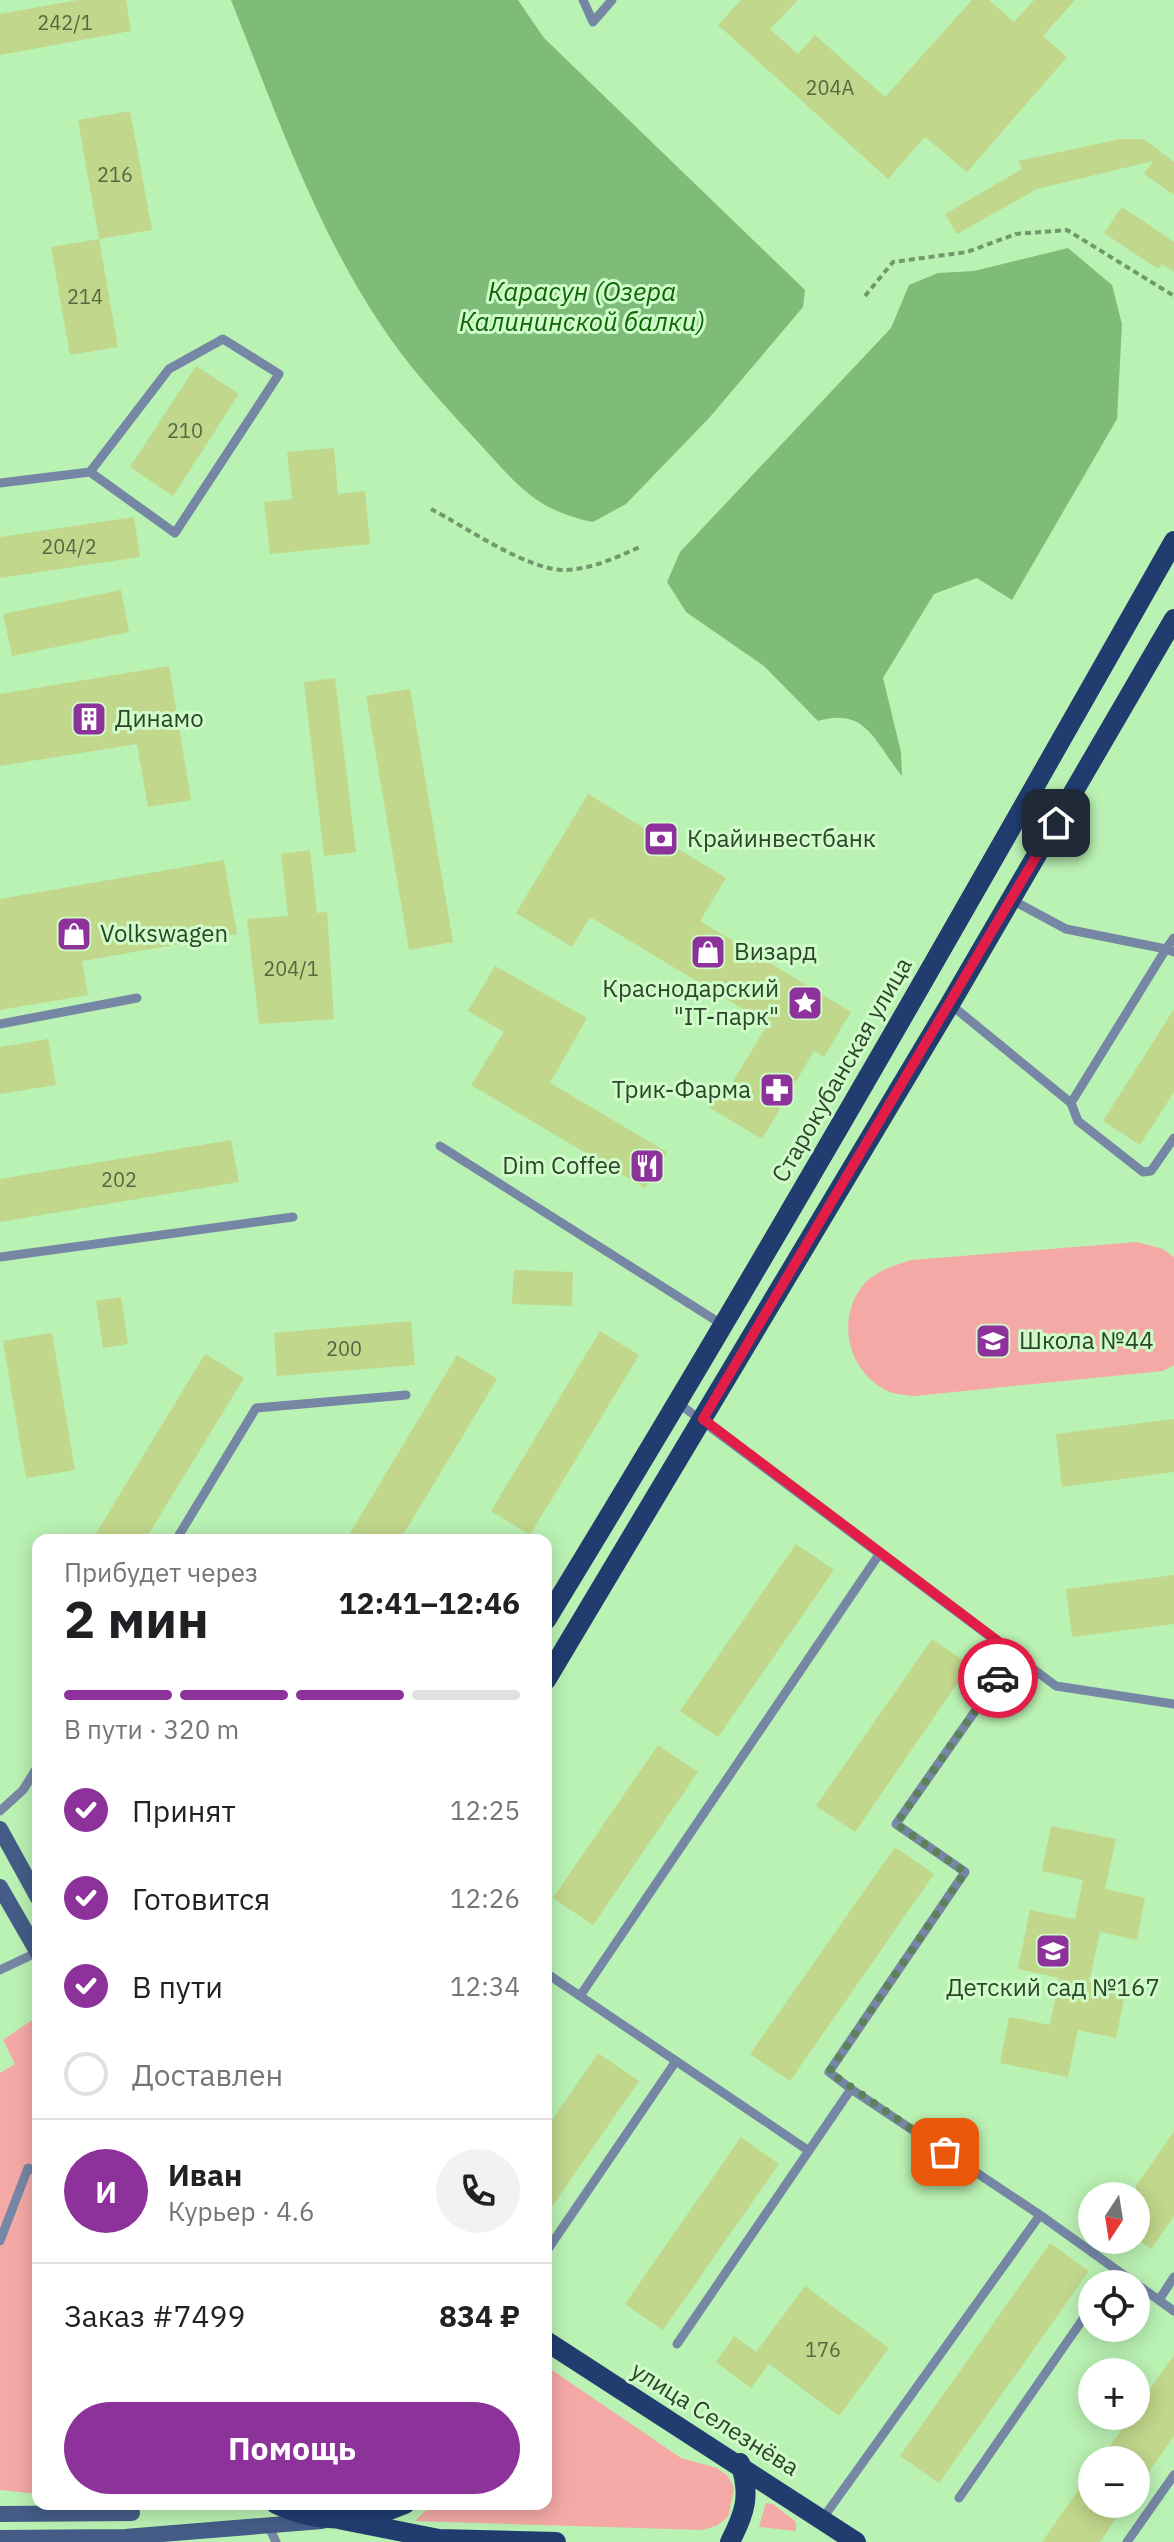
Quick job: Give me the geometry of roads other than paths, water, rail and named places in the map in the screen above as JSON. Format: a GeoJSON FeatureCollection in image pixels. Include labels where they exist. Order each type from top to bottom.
{"type":"FeatureCollection","features":[{"type":"Feature","properties":{"kind":"main road","name":"Старокубанская улица"},"geometry":{"type":"LineString","coordinates":[[552,1610],[678,1403],[933,966],[1174,541]]}},
{"type":"Feature","properties":{"kind":"main road"},"geometry":{"type":"LineString","coordinates":[[552,1670],[1012,900],[1174,619]]}},
{"type":"Feature","properties":{"kind":"main road"},"geometry":{"type":"LineString","coordinates":[[0,1829],[32,1887]]}},
{"type":"Feature","properties":{"kind":"main road"},"geometry":{"type":"LineString","coordinates":[[0,1887],[32,1943]]}},
{"type":"Feature","properties":{"kind":"main road","name":"улица Селезнёва"},"geometry":{"type":"LineString","coordinates":[[552,2345],[684,2433],[740,2463],[856,2542]]}},
{"type":"Feature","properties":{"kind":"main road"},"geometry":{"type":"LineString","coordinates":[[730,2542],[745,2513],[748,2485],[740,2463]]}},
{"type":"Feature","properties":{"kind":"main road"},"geometry":{"type":"LineString","coordinates":[[0,2514],[89,2510]]}},
{"type":"Feature","properties":{"kind":"main road"},"geometry":{"type":"LineString","coordinates":[[124,2540],[133,2510]]}},
{"type":"Feature","properties":{"kind":"main road"},"geometry":{"type":"LineString","coordinates":[[294,2510],[439,2540],[556,2542]]}},
{"type":"Feature","properties":{"kind":"main road"},"geometry":{"type":"LineString","coordinates":[[0,2538],[124,2540],[273,2534],[338,2519],[366,2517],[387,2510]]}},
{"type":"Feature","properties":{"kind":"lane"},"geometry":{"type":"LineString","coordinates":[[583,0],[593,22],[612,0]]}},
{"type":"Feature","properties":{"kind":"lane"},"geometry":{"type":"LineString","coordinates":[[0,483],[90,472],[175,533],[279,374],[223,339],[169,369],[90,472]]}},
{"type":"Feature","properties":{"kind":"lane"},"geometry":{"type":"LineString","coordinates":[[1012,900],[1066,929],[1170,950]]}},
{"type":"Feature","properties":{"kind":"lane"},"geometry":{"type":"LineString","coordinates":[[1071,1103],[1170,950],[1174,938]]}},
{"type":"Feature","properties":{"kind":"lane"},"geometry":{"type":"LineString","coordinates":[[0,1024],[137,998]]}},
{"type":"Feature","properties":{"kind":"lane"},"geometry":{"type":"LineString","coordinates":[[950,1004],[1071,1103],[1078,1121],[1143,1172],[1157,1165],[1174,1138]]}},
{"type":"Feature","properties":{"kind":"lane"},"geometry":{"type":"LineString","coordinates":[[440,1146],[723,1325]]}},
{"type":"Feature","properties":{"kind":"lane"},"geometry":{"type":"LineString","coordinates":[[0,1257],[293,1217]]}},
{"type":"Feature","properties":{"kind":"lane"},"geometry":{"type":"LineString","coordinates":[[180,1534],[256,1408],[406,1395]]}},
{"type":"Feature","properties":{"kind":"lane"},"geometry":{"type":"LineString","coordinates":[[678,1403],[1056,1686],[1174,1704]]}},
{"type":"Feature","properties":{"kind":"lane"},"geometry":{"type":"LineString","coordinates":[[580,1996],[880,1553]]}},
{"type":"Feature","properties":{"kind":"lane"},"geometry":{"type":"LineString","coordinates":[[1015,1654],[896,1824],[965,1872],[829,2072],[1117,2270]]}},
{"type":"Feature","properties":{"kind":"lane"},"geometry":{"type":"LineString","coordinates":[[0,1811],[23,1790],[32,1776]]}},
{"type":"Feature","properties":{"kind":"lane"},"geometry":{"type":"LineString","coordinates":[[0,1970],[32,1956]]}},
{"type":"Feature","properties":{"kind":"lane"},"geometry":{"type":"LineString","coordinates":[[552,1977],[809,2151]]}},
{"type":"Feature","properties":{"kind":"lane"},"geometry":{"type":"LineString","coordinates":[[552,2243],[676,2061]]}},
{"type":"Feature","properties":{"kind":"lane"},"geometry":{"type":"LineString","coordinates":[[677,2344],[851,2089]]}},
{"type":"Feature","properties":{"kind":"lane"},"geometry":{"type":"LineString","coordinates":[[0,2241],[28,2168],[32,2170]]}},
{"type":"Feature","properties":{"kind":"lane"},"geometry":{"type":"LineString","coordinates":[[823,2518],[1040,2215]]}},
{"type":"Feature","properties":{"kind":"lane"},"geometry":{"type":"LineString","coordinates":[[1159,2300],[1174,2277]]}},
{"type":"Feature","properties":{"kind":"lane"},"geometry":{"type":"LineString","coordinates":[[1150,2294],[1174,2311]]}},
{"type":"Feature","properties":{"kind":"lane"},"geometry":{"type":"LineString","coordinates":[[959,2498],[1078,2326]]}},
{"type":"Feature","properties":{"kind":"lane"},"geometry":{"type":"LineString","coordinates":[[1127,2542],[1174,2475]]}},
{"type":"Feature","properties":{"kind":"water","name":"Карасун (Озера Калининской балки)"},"geometry":{"type":"Polygon","coordinates":[[[231,0],[518,0],[544,38],[805,290],[803,307],[710,417],[626,504],[593,522],[555,510],[528,493],[503,470],[424,382],[377,319],[354,282],[314,203],[231,0]]]}},
{"type":"Feature","properties":{"kind":"water"},"geometry":{"type":"Polygon","coordinates":[[[1068,248],[1112,285],[1122,324],[1117,419],[1012,600],[977,578],[934,594],[883,678],[901,752],[902,776],[868,730],[848,719],[818,721],[764,666],[686,612],[667,582],[680,552],[891,328],[909,285],[938,273],[974,271],[1068,248]]]}},
{"type":"Feature","properties":{"kind":"place","name":"Динамо"},"geometry":{"type":"Point","coordinates":[89,719]}},
{"type":"Feature","properties":{"kind":"place","name":"Крайинвестбанк"},"geometry":{"type":"Point","coordinates":[661,839]}},
{"type":"Feature","properties":{"kind":"place","name":"Volkswagen"},"geometry":{"type":"Point","coordinates":[74,934]}},
{"type":"Feature","properties":{"kind":"place","name":"Визард"},"geometry":{"type":"Point","coordinates":[708,952]}},
{"type":"Feature","properties":{"kind":"place","name":"Краснодарский \"IT-парк\""},"geometry":{"type":"Point","coordinates":[805,1003]}},
{"type":"Feature","properties":{"kind":"place","name":"Трик-Фарма"},"geometry":{"type":"Point","coordinates":[777,1090]}},
{"type":"Feature","properties":{"kind":"place","name":"Dim Coffee"},"geometry":{"type":"Point","coordinates":[647,1166]}},
{"type":"Feature","properties":{"kind":"place","name":"Школа №44"},"geometry":{"type":"Point","coordinates":[993,1341]}},
{"type":"Feature","properties":{"kind":"place","name":"Детский сад №167"},"geometry":{"type":"Point","coordinates":[1053,1951]}}]}
